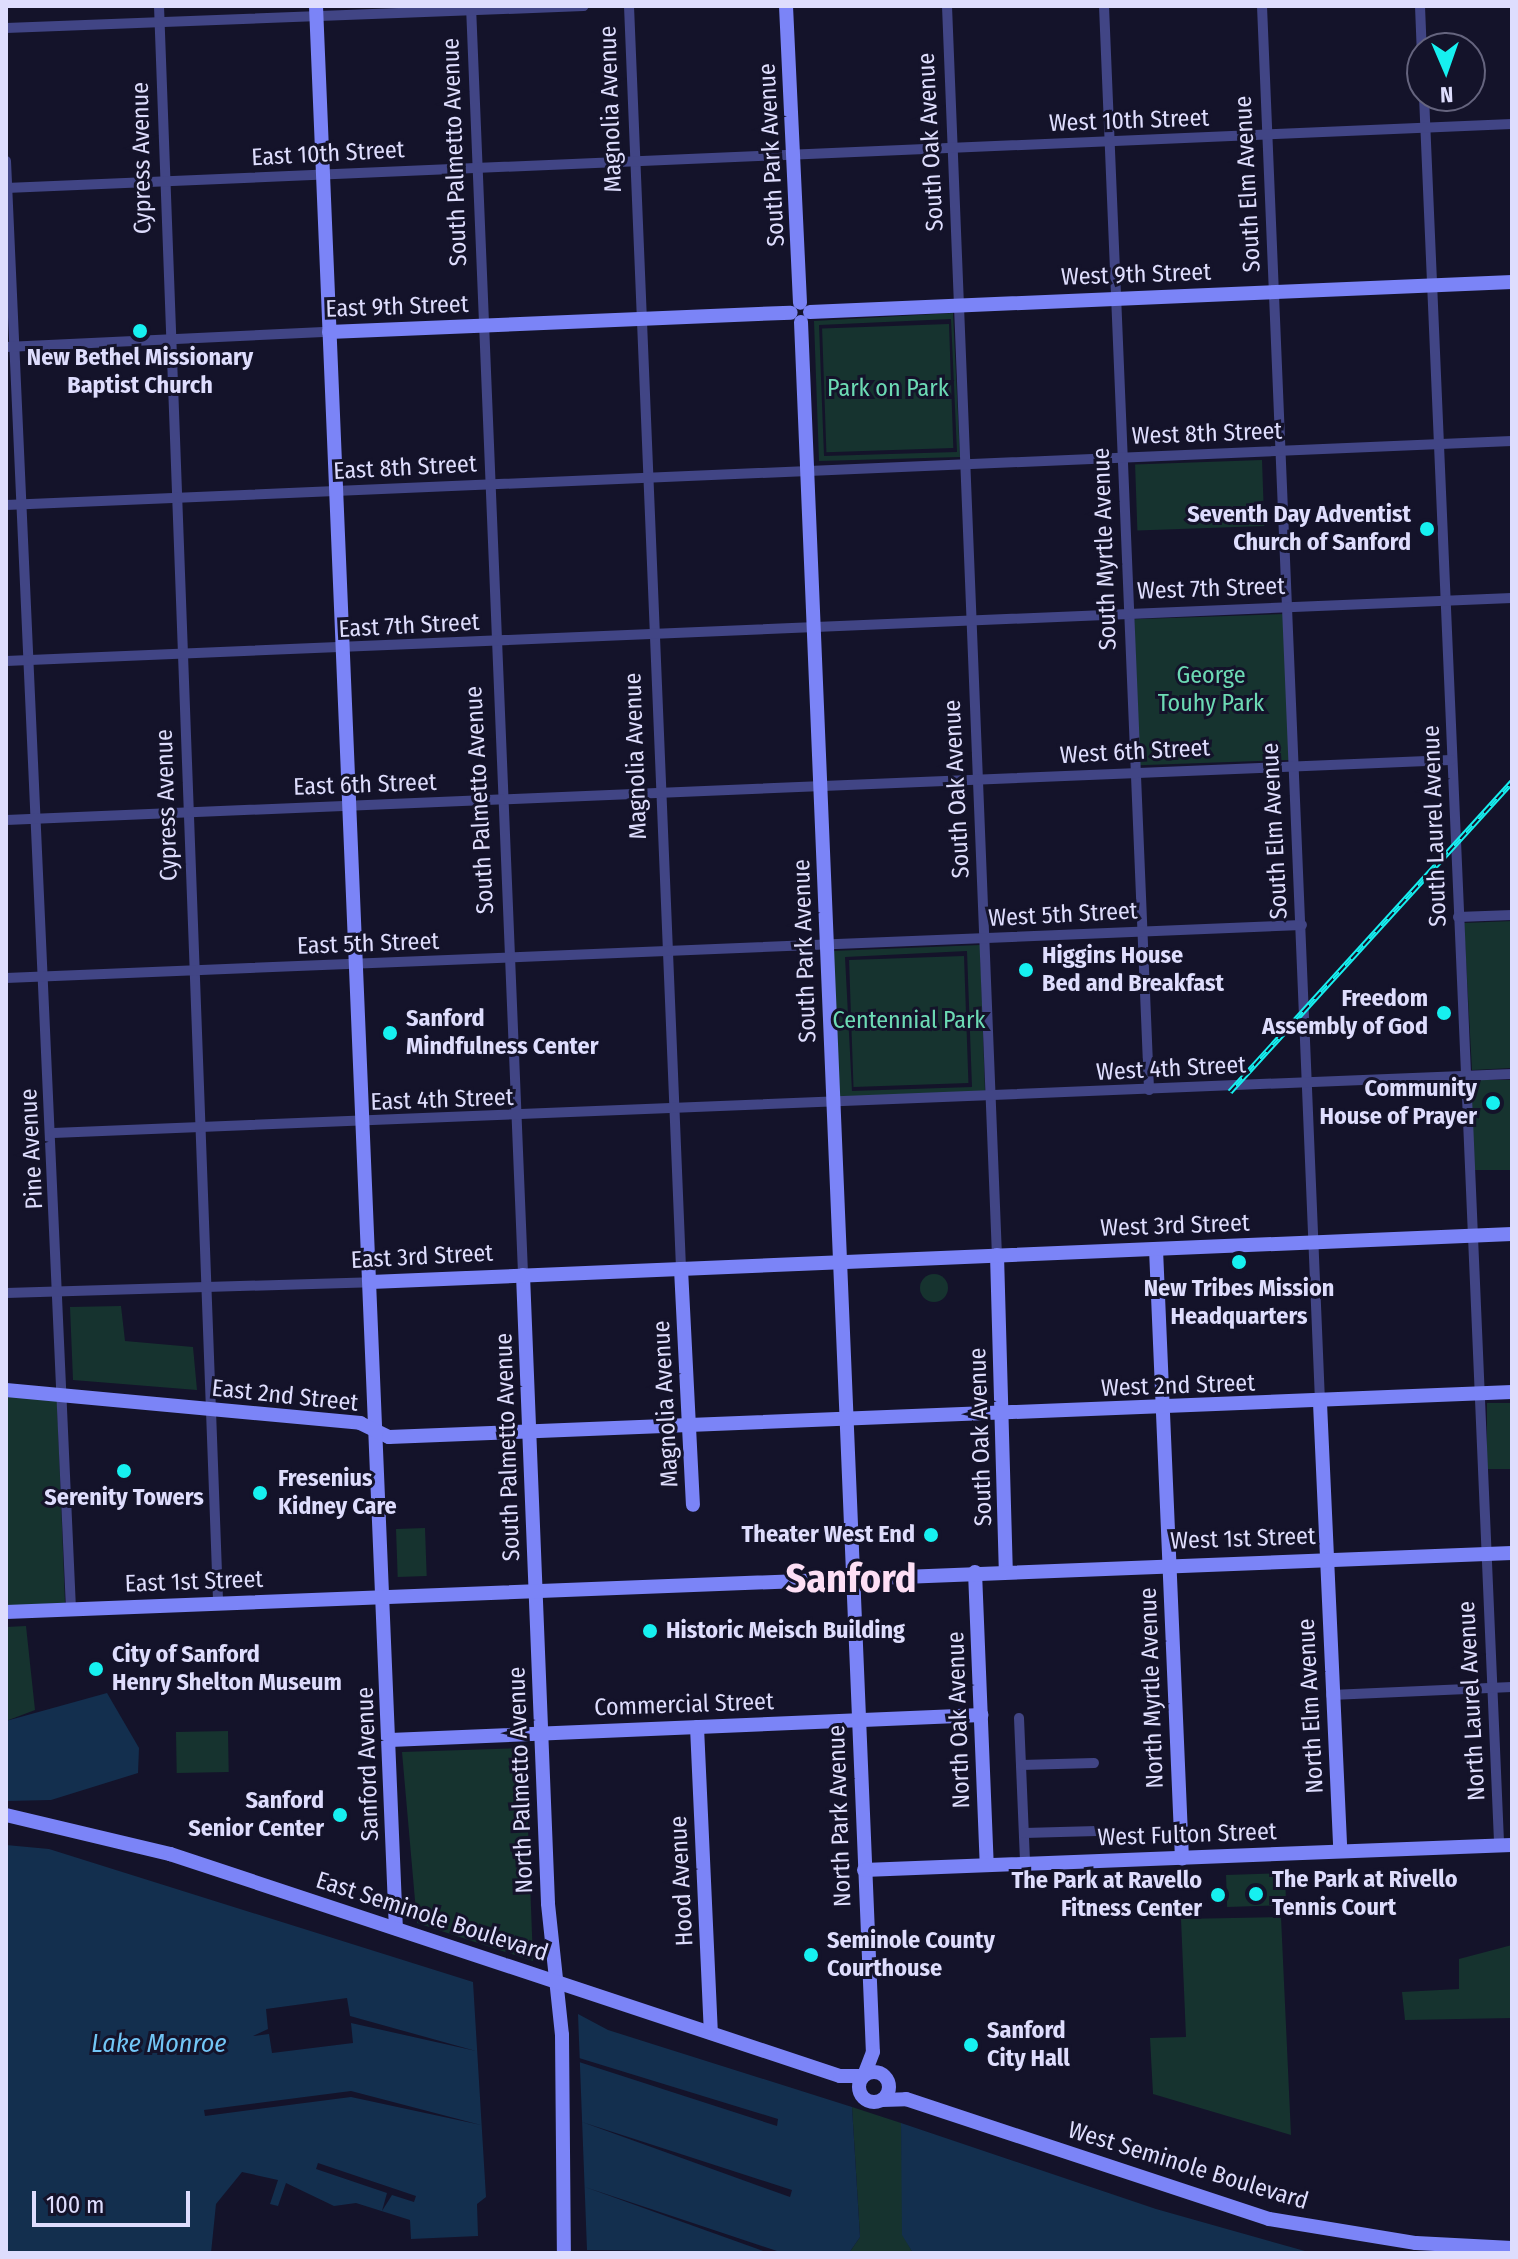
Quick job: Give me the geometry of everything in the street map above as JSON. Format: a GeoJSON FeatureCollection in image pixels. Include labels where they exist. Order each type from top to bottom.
{"type":"FeatureCollection","features":[{"type":"Feature","properties":{"kind":"street","name":"Cypress Avenue"},"geometry":{"type":"LineString","coordinates":[[159,6],[161,182],[170,341],[218,1603]]}},
{"type":"Feature","properties":{"kind":"street"},"geometry":{"type":"LineString","coordinates":[[6,28],[160,23],[316,11],[584,6]]}},
{"type":"Feature","properties":{"kind":"street","name":"Magnolia Avenue"},"geometry":{"type":"LineString","coordinates":[[629,6],[659,793],[693,1505]]}},
{"type":"Feature","properties":{"kind":"street","name":"South Park Avenue"},"geometry":{"type":"LineString","coordinates":[[786,6],[796,151],[800,313],[853,1578]]}},
{"type":"Feature","properties":{"kind":"street","name":"South Oak Avenue"},"geometry":{"type":"LineString","coordinates":[[947,6],[980,780],[1006,1571]]}},
{"type":"Feature","properties":{"kind":"street","name":"South Myrtle Avenue"},"geometry":{"type":"LineString","coordinates":[[1104,6],[1149,1090]]}},
{"type":"Feature","properties":{"kind":"street","name":"South Elm Avenue"},"geometry":{"type":"LineString","coordinates":[[1262,6],[1327,1559]]}},
{"type":"Feature","properties":{"kind":"street"},"geometry":{"type":"LineString","coordinates":[[1420,6],[1421,32]]}},
{"type":"Feature","properties":{"kind":"street","name":"South Palmetto Avenue"},"geometry":{"type":"LineString","coordinates":[[471,9],[536,1591]]}},
{"type":"Feature","properties":{"kind":"street","name":"Sanford Avenue"},"geometry":{"type":"LineString","coordinates":[[316,11],[378,1432],[396,1928]]}},
{"type":"Feature","properties":{"kind":"street","name":"South Laurel Avenue"},"geometry":{"type":"LineString","coordinates":[[1424,112],[1485,1555]]}},
{"type":"Feature","properties":{"kind":"street","name":"West 10th Street"},"geometry":{"type":"LineString","coordinates":[[796,151],[954,150],[1512,124]]}},
{"type":"Feature","properties":{"kind":"street","name":"East 10th Street"},"geometry":{"type":"LineString","coordinates":[[7,188],[636,163],[796,151]]}},
{"type":"Feature","properties":{"kind":"street","name":"Pine Avenue"},"geometry":{"type":"LineString","coordinates":[[6,161],[10,347],[22,505],[24,660],[31,818],[53,1133],[71,1609]]}},
{"type":"Feature","properties":{"kind":"street","name":"West 9th Street"},"geometry":{"type":"LineString","coordinates":[[800,313],[1512,282]]}},
{"type":"Feature","properties":{"kind":"street","name":"East 9th Street"},"geometry":{"type":"LineString","coordinates":[[10,347],[800,313]]}},
{"type":"Feature","properties":{"kind":"street","name":"West 8th Street"},"geometry":{"type":"LineString","coordinates":[[807,470],[1512,441]]}},
{"type":"Feature","properties":{"kind":"street","name":"East 8th Street"},"geometry":{"type":"LineString","coordinates":[[6,505],[807,470]]}},
{"type":"Feature","properties":{"kind":"street","name":"West 7th Street"},"geometry":{"type":"LineString","coordinates":[[815,627],[1512,598]]}},
{"type":"Feature","properties":{"kind":"street","name":"East 7th Street"},"geometry":{"type":"LineString","coordinates":[[6,661],[815,627]]}},
{"type":"Feature","properties":{"kind":"street","name":"West 6th Street"},"geometry":{"type":"LineString","coordinates":[[821,786],[1451,760]]}},
{"type":"Feature","properties":{"kind":"street","name":"East 6th Street"},"geometry":{"type":"LineString","coordinates":[[6,820],[821,786]]}},
{"type":"Feature","properties":{"kind":"street"},"geometry":{"type":"LineString","coordinates":[[1458,917],[1512,915]]}},
{"type":"Feature","properties":{"kind":"street","name":"West 5th Street"},"geometry":{"type":"LineString","coordinates":[[827,945],[1302,925]]}},
{"type":"Feature","properties":{"kind":"street","name":"East 5th Street"},"geometry":{"type":"LineString","coordinates":[[6,978],[827,945]]}},
{"type":"Feature","properties":{"kind":"street","name":"West 4th Street"},"geometry":{"type":"LineString","coordinates":[[833,1103],[1512,1074]]}},
{"type":"Feature","properties":{"kind":"street","name":"East 4th Street"},"geometry":{"type":"LineString","coordinates":[[53,1133],[833,1103]]}},
{"type":"Feature","properties":{"kind":"street","name":"West 3rd Street"},"geometry":{"type":"LineString","coordinates":[[839,1261],[1512,1234]]}},
{"type":"Feature","properties":{"kind":"street"},"geometry":{"type":"LineString","coordinates":[[1156,1249],[1169,1564]]}},
{"type":"Feature","properties":{"kind":"street","name":"East 3rd Street"},"geometry":{"type":"LineString","coordinates":[[6,1293],[59,1295],[205,1290],[839,1261]]}},
{"type":"Feature","properties":{"kind":"street","name":"East 2nd Street"},"geometry":{"type":"LineString","coordinates":[[6,1390],[360,1423],[378,1432],[528,1432],[846,1420]]}},
{"type":"Feature","properties":{"kind":"street","name":"West 2nd Street"},"geometry":{"type":"LineString","coordinates":[[846,1420],[1320,1403],[1512,1392]]}},
{"type":"Feature","properties":{"kind":"street","name":"West 1st Street"},"geometry":{"type":"LineString","coordinates":[[536,1591],[1512,1553]]}},
{"type":"Feature","properties":{"kind":"street","name":"North Laurel Avenue"},"geometry":{"type":"LineString","coordinates":[[1485,1555],[1490,1688],[1506,1845]]}},
{"type":"Feature","properties":{"kind":"street","name":"North Elm Avenue"},"geometry":{"type":"LineString","coordinates":[[1327,1559],[1340,1851]]}},
{"type":"Feature","properties":{"kind":"street","name":"North Myrtle Avenue"},"geometry":{"type":"LineString","coordinates":[[1169,1564],[1182,1858]]}},
{"type":"Feature","properties":{"kind":"street","name":"North Oak Avenue"},"geometry":{"type":"LineString","coordinates":[[975,1572],[987,1865]]}},
{"type":"Feature","properties":{"kind":"street","name":"North Park Avenue"},"geometry":{"type":"LineString","coordinates":[[853,1578],[873,2052]]}},
{"type":"Feature","properties":{"kind":"street","name":"East 1st Street"},"geometry":{"type":"LineString","coordinates":[[6,1612],[536,1591]]}},
{"type":"Feature","properties":{"kind":"street","name":"North Palmetto Avenue"},"geometry":{"type":"LineString","coordinates":[[536,1591],[568,2192],[564,2253]]}},
{"type":"Feature","properties":{"kind":"street"},"geometry":{"type":"LineString","coordinates":[[1331,1695],[1512,1687]]}},
{"type":"Feature","properties":{"kind":"street","name":"Commercial Street"},"geometry":{"type":"LineString","coordinates":[[390,1740],[981,1715]]}},
{"type":"Feature","properties":{"kind":"street"},"geometry":{"type":"LineString","coordinates":[[1019,1718],[1025,1864]]}},
{"type":"Feature","properties":{"kind":"street","name":"Hood Avenue"},"geometry":{"type":"LineString","coordinates":[[697,1727],[711,2033]]}},
{"type":"Feature","properties":{"kind":"street"},"geometry":{"type":"LineString","coordinates":[[1021,1765],[1094,1763]]}},
{"type":"Feature","properties":{"kind":"street","name":"East Seminole Boulevard"},"geometry":{"type":"LineString","coordinates":[[6,1815],[146,1847],[840,2076],[864,2075]]}},
{"type":"Feature","properties":{"kind":"street"},"geometry":{"type":"LineString","coordinates":[[1024,1833],[1097,1831]]}},
{"type":"Feature","properties":{"kind":"street","name":"West Fulton Street"},"geometry":{"type":"LineString","coordinates":[[864,1870],[1506,1845]]}},
{"type":"Feature","properties":{"kind":"street"},"geometry":{"type":"LineString","coordinates":[[860,2093],[873,2052]]}},
{"type":"Feature","properties":{"kind":"street"},"geometry":{"type":"LineString","coordinates":[[873,2052],[886,2079],[882,2100]]}},
{"type":"Feature","properties":{"kind":"street"},"geometry":{"type":"LineString","coordinates":[[864,2075],[886,2079]]}},
{"type":"Feature","properties":{"kind":"street","name":"East Seminole Boulevard"},"geometry":{"type":"LineString","coordinates":[[840,2076],[860,2093]]}},
{"type":"Feature","properties":{"kind":"street","name":"West Seminole Boulevard"},"geometry":{"type":"LineString","coordinates":[[886,2079],[906,2099]]}},
{"type":"Feature","properties":{"kind":"street","name":"West Seminole Boulevard"},"geometry":{"type":"LineString","coordinates":[[860,2093],[882,2100],[906,2099],[1269,2219],[1416,2243],[1512,2248]]}},
{"type":"Feature","properties":{"kind":"green space"},"geometry":{"type":"Polygon","coordinates":[[[953,313],[960,457],[819,461],[814,321],[953,313]],[[951,319],[819,325],[824,456],[957,452],[951,319]]]}},
{"type":"Feature","properties":{"kind":"green space","name":"Park on Park"},"geometry":{"type":"Polygon","coordinates":[[[949,324],[953,448],[826,452],[822,328],[949,324]]]}},
{"type":"Feature","properties":{"kind":"green space"},"geometry":{"type":"Polygon","coordinates":[[[1262,460],[1264,526],[1137,530],[1135,464],[1262,460]]]}},
{"type":"Feature","properties":{"kind":"green space","name":"George Touhy Park"},"geometry":{"type":"Polygon","coordinates":[[[1285,614],[1290,760],[1139,765],[1134,619],[1285,614]]]}},
{"type":"Feature","properties":{"kind":"green space"},"geometry":{"type":"Polygon","coordinates":[[[1512,921],[1512,1068],[1472,1070],[1464,923],[1512,921]]]}},
{"type":"Feature","properties":{"kind":"green space"},"geometry":{"type":"Polygon","coordinates":[[[980,945],[985,1092],[838,1097],[832,951],[980,945]],[[967,951],[845,957],[852,1091],[972,1087],[967,951]]]}},
{"type":"Feature","properties":{"kind":"green space","name":"Centennial Park"},"geometry":{"type":"Polygon","coordinates":[[[964,956],[968,1083],[854,1087],[849,960],[964,956]]]}},
{"type":"Feature","properties":{"kind":"green space"},"geometry":{"type":"Polygon","coordinates":[[[1472,1080],[1512,1080],[1512,1170],[1472,1170],[1472,1080]]]}},
{"type":"Feature","properties":{"kind":"green space"},"geometry":{"type":"Polygon","coordinates":[[[934,1274],[944,1278],[948,1288],[944,1298],[934,1302],[924,1298],[920,1288],[924,1278],[934,1274]]]}},
{"type":"Feature","properties":{"kind":"green space"},"geometry":{"type":"Polygon","coordinates":[[[121,1306],[125,1341],[193,1347],[197,1390],[73,1380],[70,1307],[121,1306]]]}},
{"type":"Feature","properties":{"kind":"green space"},"geometry":{"type":"Polygon","coordinates":[[[6,1396],[57,1400],[65,1603],[6,1606],[6,1396]]]}},
{"type":"Feature","properties":{"kind":"green space"},"geometry":{"type":"Polygon","coordinates":[[[1487,1403],[1512,1403],[1512,1469],[1487,1469],[1487,1403]]]}},
{"type":"Feature","properties":{"kind":"green space"},"geometry":{"type":"Polygon","coordinates":[[[425,1528],[427,1576],[398,1577],[396,1529],[425,1528]]]}},
{"type":"Feature","properties":{"kind":"green space"},"geometry":{"type":"Polygon","coordinates":[[[26,1626],[35,1710],[6,1721],[6,1627],[26,1626]]]}},
{"type":"Feature","properties":{"kind":"green space"},"geometry":{"type":"Polygon","coordinates":[[[228,1731],[229,1772],[177,1773],[176,1732],[228,1731]]]}},
{"type":"Feature","properties":{"kind":"green space"},"geometry":{"type":"Polygon","coordinates":[[[525,1748],[533,1961],[417,1923],[402,1752],[525,1748]]]}},
{"type":"Feature","properties":{"kind":"green space","name":"The Park at Rivello Tennis Court"},"geometry":{"type":"Polygon","coordinates":[[[1285,1873],[1286,1905],[1227,1907],[1226,1875],[1285,1873]]]}},
{"type":"Feature","properties":{"kind":"green space"},"geometry":{"type":"Polygon","coordinates":[[[1281,1917],[1291,2135],[1153,2094],[1150,2038],[1186,2037],[1181,1919],[1281,1917]]]}},
{"type":"Feature","properties":{"kind":"green space"},"geometry":{"type":"Polygon","coordinates":[[[1512,1945],[1512,2018],[1405,2020],[1402,1992],[1459,1989],[1459,1959],[1512,1945]]]}},
{"type":"Feature","properties":{"kind":"green space"},"geometry":{"type":"Polygon","coordinates":[[[852,2107],[901,2123],[904,2237],[913,2253],[849,2253],[860,2237],[852,2107]]]}},
{"type":"Feature","properties":{"kind":"water"},"geometry":{"type":"Polygon","coordinates":[[[107,1693],[139,1748],[138,1773],[51,1800],[6,1801],[6,1721],[107,1693]]]}},
{"type":"Feature","properties":{"kind":"water","name":"Lake Monroe"},"geometry":{"type":"Polygon","coordinates":[[[6,1845],[49,1849],[473,1982],[486,2197],[477,2204],[478,2236],[411,2239],[410,2220],[356,2203],[334,2206],[286,2183],[278,2206],[270,2204],[278,2180],[242,2172],[216,2204],[211,2253],[6,2253],[6,1845]]]}},
{"type":"Feature","properties":{"kind":"water"},"geometry":{"type":"Polygon","coordinates":[[[578,2014],[608,2030],[852,2107],[860,2237],[849,2253],[587,2250],[578,2014]]]}},
{"type":"Feature","properties":{"kind":"water"},"geometry":{"type":"Polygon","coordinates":[[[901,2123],[1156,2209],[1312,2253],[913,2253],[902,2235],[901,2123]]]}},
{"type":"Feature","properties":{"kind":"pier"},"geometry":{"type":"Polygon","coordinates":[[[347,1998],[350,2016],[476,2051],[351,2023],[353,2043],[272,2053],[269,2034],[253,2036],[268,2029],[266,2009],[347,1998]]]}},
{"type":"Feature","properties":{"kind":"pier"},"geometry":{"type":"Polygon","coordinates":[[[579,2058],[778,2119],[777,2126],[579,2062],[579,2058]]]}},
{"type":"Feature","properties":{"kind":"pier"},"geometry":{"type":"Polygon","coordinates":[[[351,2091],[481,2125],[351,2097],[205,2116],[204,2110],[351,2091]]]}},
{"type":"Feature","properties":{"kind":"pier"},"geometry":{"type":"Polygon","coordinates":[[[582,2122],[792,2190],[790,2197],[582,2122]]]}},
{"type":"Feature","properties":{"kind":"pier"},"geometry":{"type":"Polygon","coordinates":[[[318,2163],[416,2196],[414,2202],[392,2195],[382,2211],[387,2193],[316,2169],[318,2163]]]}},
{"type":"Feature","properties":{"kind":"pier"},"geometry":{"type":"Polygon","coordinates":[[[585,2187],[783,2253],[769,2253],[585,2187]]]}},
{"type":"Feature","properties":{"kind":"railway"},"geometry":{"type":"LineString","coordinates":[[1230,1092],[1512,782]]}},
{"type":"Feature","properties":{"kind":"place","name":"New Bethel Missionary Baptist Church"},"geometry":{"type":"Point","coordinates":[140,331]}},
{"type":"Feature","properties":{"kind":"place","name":"Seventh Day Adventist Church of Sanford"},"geometry":{"type":"Point","coordinates":[1427,529]}},
{"type":"Feature","properties":{"kind":"place","name":"Higgins House Bed and Breakfast"},"geometry":{"type":"Point","coordinates":[1026,970]}},
{"type":"Feature","properties":{"kind":"place","name":"Freedom Assembly of God"},"geometry":{"type":"Point","coordinates":[1444,1013]}},
{"type":"Feature","properties":{"kind":"place","name":"Sanford Mindfulness Center"},"geometry":{"type":"Point","coordinates":[390,1033]}},
{"type":"Feature","properties":{"kind":"place","name":"Community House of Prayer"},"geometry":{"type":"Point","coordinates":[1493,1103]}},
{"type":"Feature","properties":{"kind":"place","name":"New Tribes Mission Headquarters"},"geometry":{"type":"Point","coordinates":[1239,1262]}},
{"type":"Feature","properties":{"kind":"place","name":"Serenity Towers"},"geometry":{"type":"Point","coordinates":[124,1471]}},
{"type":"Feature","properties":{"kind":"place","name":"Fresenius Kidney Care"},"geometry":{"type":"Point","coordinates":[260,1493]}},
{"type":"Feature","properties":{"kind":"place","name":"Theater West End"},"geometry":{"type":"Point","coordinates":[931,1535]}},
{"type":"Feature","properties":{"kind":"place","name":"Historic Meisch Building"},"geometry":{"type":"Point","coordinates":[650,1631]}},
{"type":"Feature","properties":{"kind":"place","name":"City of Sanford Henry Shelton Museum"},"geometry":{"type":"Point","coordinates":[96,1669]}},
{"type":"Feature","properties":{"kind":"place","name":"Sanford Senior Center"},"geometry":{"type":"Point","coordinates":[340,1815]}},
{"type":"Feature","properties":{"kind":"place","name":"The Park at Rivello Tennis Court"},"geometry":{"type":"Point","coordinates":[1256,1894]}},
{"type":"Feature","properties":{"kind":"place","name":"The Park at Ravello Fitness Center"},"geometry":{"type":"Point","coordinates":[1218,1895]}},
{"type":"Feature","properties":{"kind":"place","name":"Seminole County Courthouse"},"geometry":{"type":"Point","coordinates":[811,1955]}},
{"type":"Feature","properties":{"kind":"place","name":"Sanford City Hall"},"geometry":{"type":"Point","coordinates":[971,2045]}},
{"type":"Feature","properties":{"kind":"district","name":"Sanford"},"geometry":{"type":"Point","coordinates":[851,1579]}}]}
